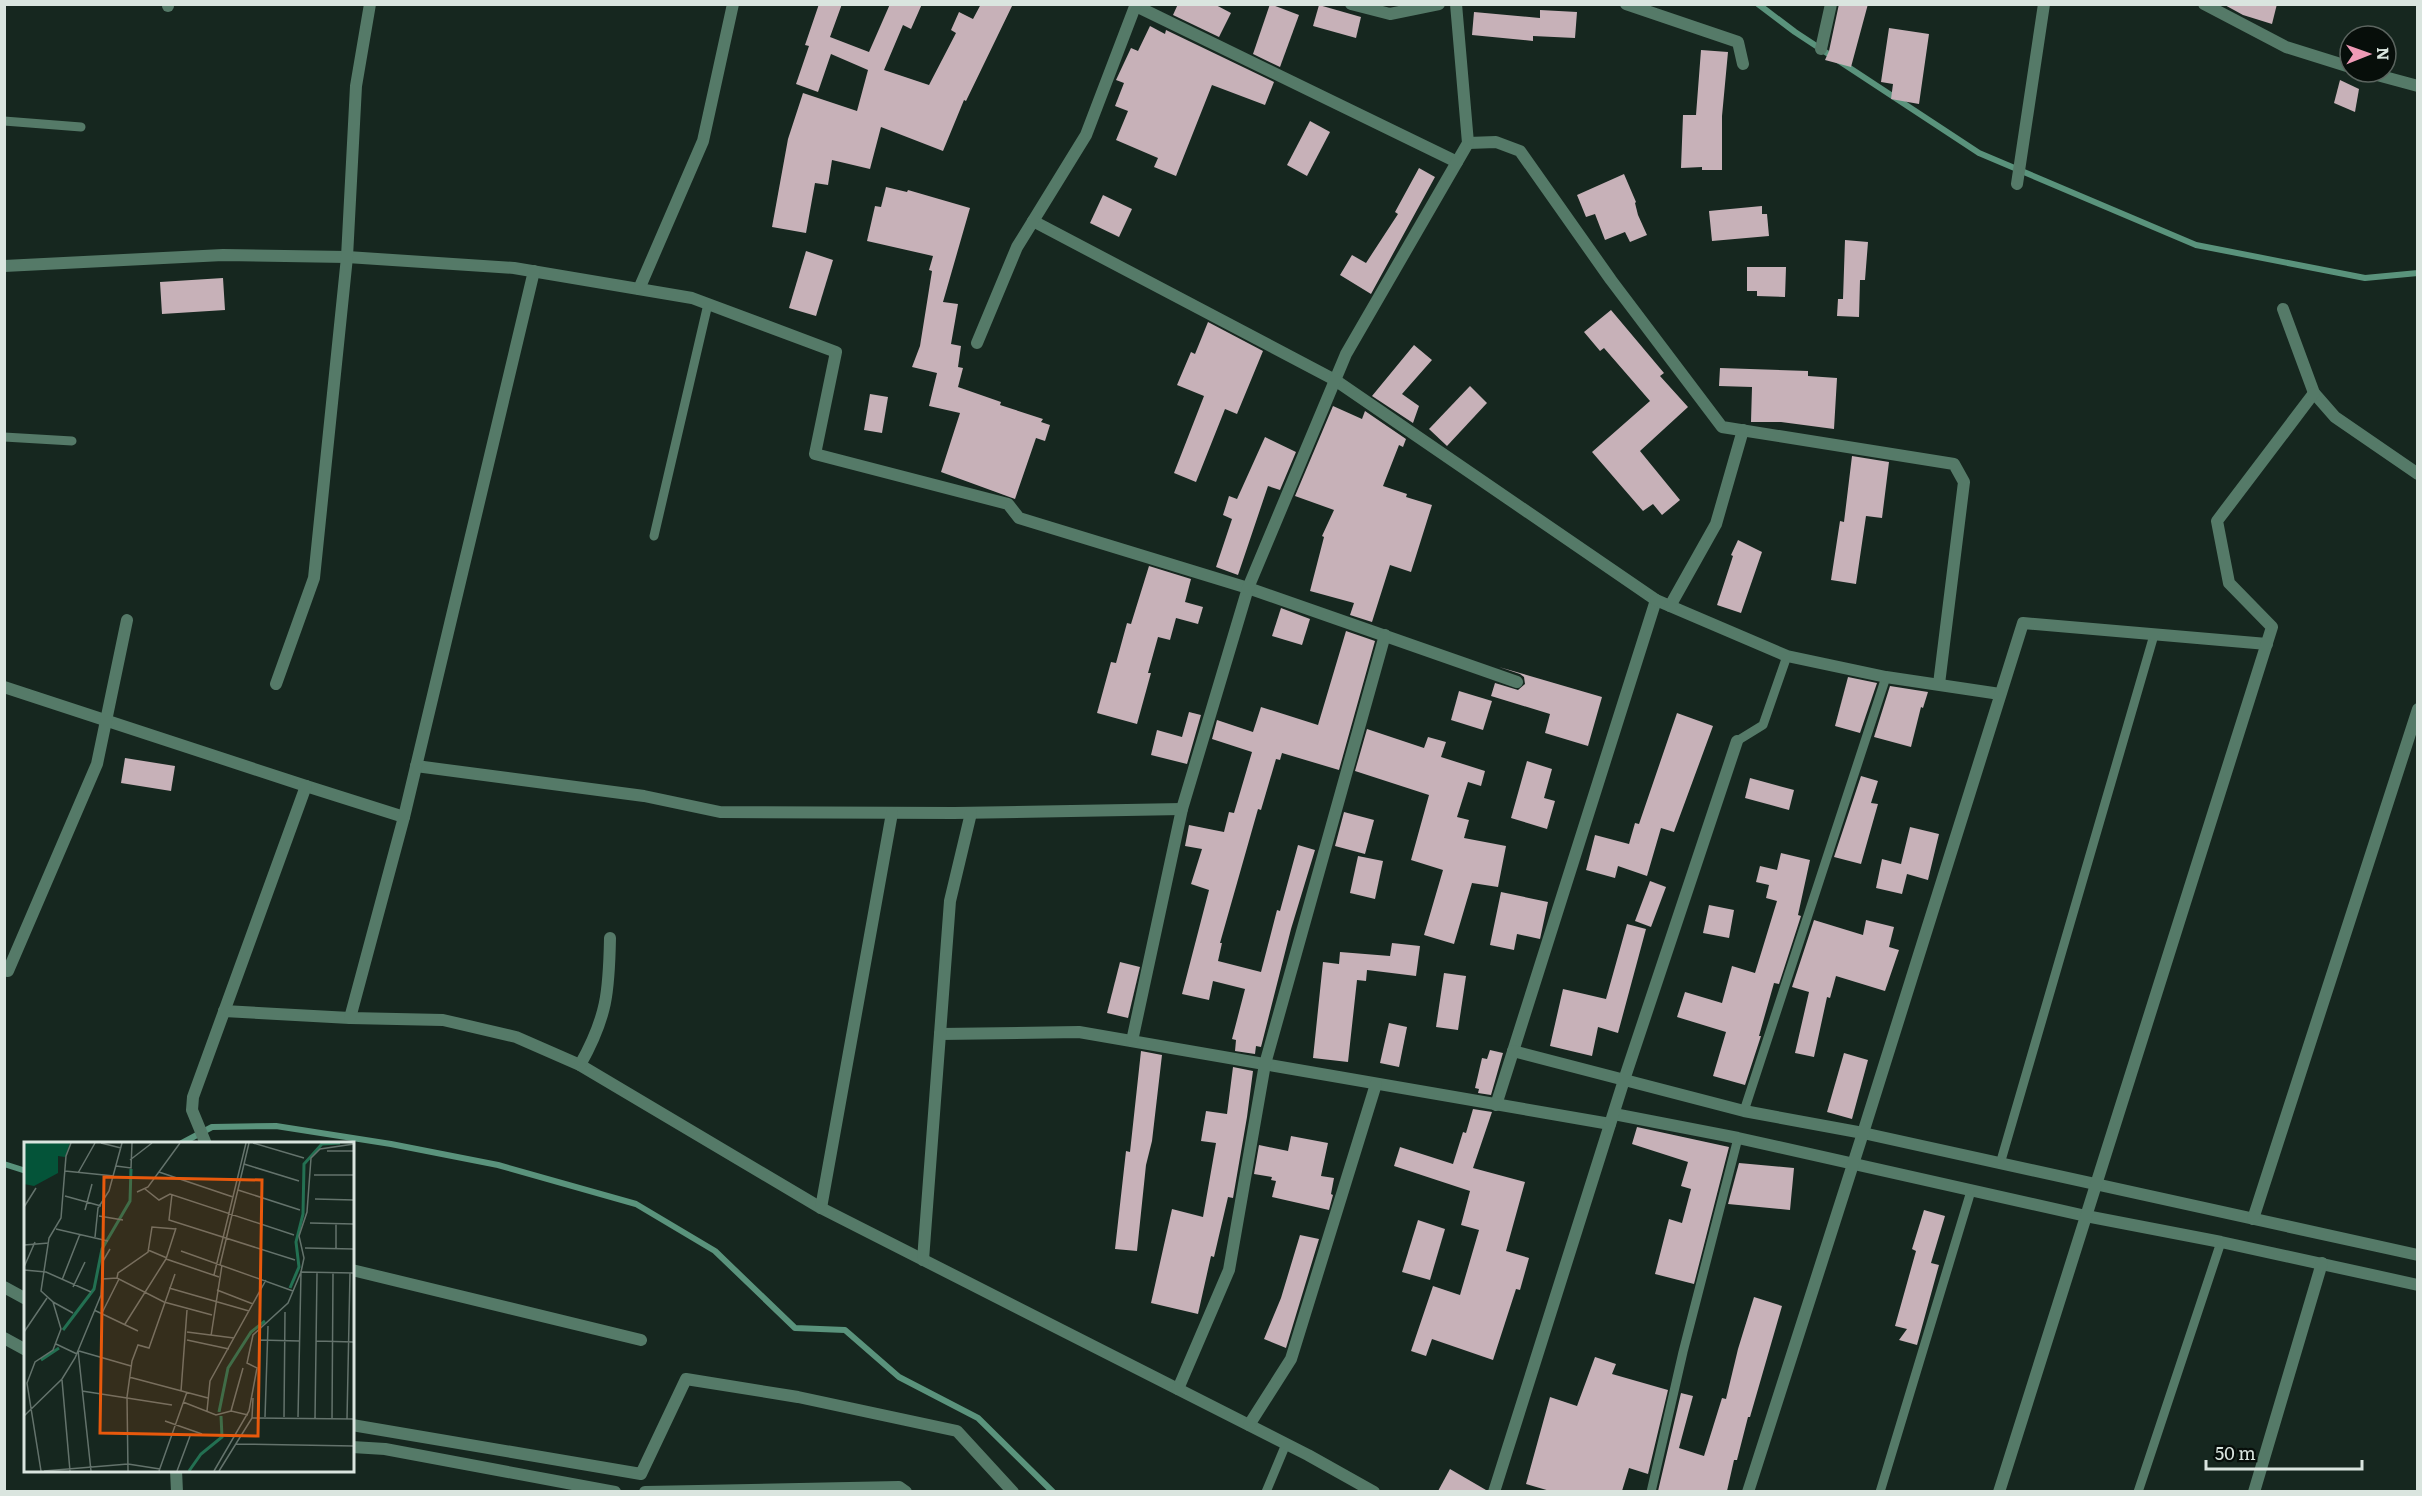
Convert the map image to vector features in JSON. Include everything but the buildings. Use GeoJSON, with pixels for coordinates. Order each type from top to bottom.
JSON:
{"type":"FeatureCollection","features":[{"type":"Feature","properties":{"kind":"street"},"geometry":{"type":"LineString","coordinates":[[276,684],[314,578],[347,257],[356,86],[370,4]]}},
{"type":"Feature","properties":{"kind":"street"},"geometry":{"type":"LineString","coordinates":[[639,289],[703,141],[733,4]]}},
{"type":"Feature","properties":{"kind":"street"},"geometry":{"type":"LineString","coordinates":[[1351,4],[1390,14],[1439,4]]}},
{"type":"Feature","properties":{"kind":"street"},"geometry":{"type":"LineString","coordinates":[[1132,1041],[1182,809],[1248,588],[1346,354],[1468,143],[1456,4]]}},
{"type":"Feature","properties":{"kind":"street"},"geometry":{"type":"LineString","coordinates":[[1626,4],[1738,42],[1743,64]]}},
{"type":"Feature","properties":{"kind":"street"},"geometry":{"type":"LineString","coordinates":[[1821,50],[1831,4]]}},
{"type":"Feature","properties":{"kind":"street"},"geometry":{"type":"LineString","coordinates":[[2017,184],[2044,4]]}},
{"type":"Feature","properties":{"kind":"street"},"geometry":{"type":"LineString","coordinates":[[2204,4],[2286,47],[2338,64]]}},
{"type":"Feature","properties":{"kind":"street"},"geometry":{"type":"LineString","coordinates":[[976,344],[1017,247],[1086,135],[1136,5],[1457,162]]}},
{"type":"Feature","properties":{"kind":"street"},"geometry":{"type":"LineString","coordinates":[[2398,81],[2418,86]]}},
{"type":"Feature","properties":{"kind":"street"},"geometry":{"type":"LineString","coordinates":[[1468,143],[1496,142],[1520,152],[1611,280],[1722,427],[1954,464],[1964,482],[1939,684]]}},
{"type":"Feature","properties":{"kind":"street"},"geometry":{"type":"LineString","coordinates":[[1033,221],[1335,380],[1656,600],[1787,656],[1886,676],[2000,693]]}},
{"type":"Feature","properties":{"kind":"street"},"geometry":{"type":"LineString","coordinates":[[4,266],[223,255],[347,257],[514,268],[692,298],[836,351],[815,454],[1008,504],[1019,518],[1248,588],[1517,682]]}},
{"type":"Feature","properties":{"kind":"street"},"geometry":{"type":"LineString","coordinates":[[350,1018],[404,817],[534,271]]}},
{"type":"Feature","properties":{"kind":"street"},"geometry":{"type":"LineString","coordinates":[[2283,309],[2314,393],[2335,417],[2418,474]]}},
{"type":"Feature","properties":{"kind":"street"},"geometry":{"type":"LineString","coordinates":[[1999,1491],[2272,627],[2229,583],[2217,521],[2314,393]]}},
{"type":"Feature","properties":{"kind":"street"},"geometry":{"type":"LineString","coordinates":[[1670,606],[1716,524],[1743,430]]}},
{"type":"Feature","properties":{"kind":"street"},"geometry":{"type":"LineString","coordinates":[[1496,1105],[1656,600]]}},
{"type":"Feature","properties":{"kind":"street"},"geometry":{"type":"LineString","coordinates":[[8,971],[97,764],[127,620]]}},
{"type":"Feature","properties":{"kind":"street"},"geometry":{"type":"LineString","coordinates":[[1748,1491],[1853,1166],[2023,623],[2267,644]]}},
{"type":"Feature","properties":{"kind":"street"},"geometry":{"type":"LineString","coordinates":[[1178,1389],[1229,1269],[1265,1064],[1385,635]]}},
{"type":"Feature","properties":{"kind":"street"},"geometry":{"type":"LineString","coordinates":[[4,687],[404,817]]}},
{"type":"Feature","properties":{"kind":"street"},"geometry":{"type":"LineString","coordinates":[[2253,1219],[2418,709]]}},
{"type":"Feature","properties":{"kind":"street"},"geometry":{"type":"LineString","coordinates":[[1494,1491],[1624,1080],[1737,741]]}},
{"type":"Feature","properties":{"kind":"street"},"geometry":{"type":"LineString","coordinates":[[416,766],[644,796],[720,812],[971,813],[1182,809]]}},
{"type":"Feature","properties":{"kind":"street"},"geometry":{"type":"LineString","coordinates":[[206,1142],[192,1110],[193,1097],[306,786]]}},
{"type":"Feature","properties":{"kind":"street"},"geometry":{"type":"LineString","coordinates":[[820,1208],[892,813]]}},
{"type":"Feature","properties":{"kind":"street"},"geometry":{"type":"LineString","coordinates":[[923,1260],[950,901],[971,813]]}},
{"type":"Feature","properties":{"kind":"street"},"geometry":{"type":"LineString","coordinates":[[580,1065],[596,1035],[606,1005],[610,938]]}},
{"type":"Feature","properties":{"kind":"street"},"geometry":{"type":"LineString","coordinates":[[224,1011],[350,1018],[443,1020],[516,1037],[580,1065],[820,1208],[1250,1425],[1374,1491]]}},
{"type":"Feature","properties":{"kind":"street"},"geometry":{"type":"LineString","coordinates":[[940,1034],[1079,1032],[1496,1105],[1612,1119],[1738,1138],[1853,1166],[2418,1285]]}},
{"type":"Feature","properties":{"kind":"street"},"geometry":{"type":"LineString","coordinates":[[1513,1051],[1744,1111],[1863,1133],[2418,1255]]}},
{"type":"Feature","properties":{"kind":"street"},"geometry":{"type":"LineString","coordinates":[[1250,1425],[1291,1359],[1376,1084]]}},
{"type":"Feature","properties":{"kind":"street"},"geometry":{"type":"LineString","coordinates":[[2254,1491],[2322,1263]]}},
{"type":"Feature","properties":{"kind":"street"},"geometry":{"type":"LineString","coordinates":[[354,1270],[641,1340]]}},
{"type":"Feature","properties":{"kind":"street"},"geometry":{"type":"LineString","coordinates":[[4,1287],[24,1298]]}},
{"type":"Feature","properties":{"kind":"street"},"geometry":{"type":"LineString","coordinates":[[4,1338],[24,1349]]}},
{"type":"Feature","properties":{"kind":"street"},"geometry":{"type":"LineString","coordinates":[[354,1425],[641,1474],[686,1379],[798,1397],[957,1431],[1013,1491]]}},
{"type":"Feature","properties":{"kind":"street"},"geometry":{"type":"LineString","coordinates":[[354,1447],[385,1449],[615,1491]]}},
{"type":"Feature","properties":{"kind":"street"},"geometry":{"type":"LineString","coordinates":[[176,1472],[177,1491]]}},
{"type":"Feature","properties":{"kind":"street"},"geometry":{"type":"LineString","coordinates":[[645,1491],[899,1487],[906,1491]]}},
{"type":"Feature","properties":{"kind":"lane"},"geometry":{"type":"LineString","coordinates":[[4,121],[81,127]]}},
{"type":"Feature","properties":{"kind":"lane"},"geometry":{"type":"LineString","coordinates":[[654,536],[708,304]]}},
{"type":"Feature","properties":{"kind":"lane"},"geometry":{"type":"LineString","coordinates":[[4,437],[72,441]]}},
{"type":"Feature","properties":{"kind":"lane"},"geometry":{"type":"LineString","coordinates":[[2000,1164],[2154,635]]}},
{"type":"Feature","properties":{"kind":"lane"},"geometry":{"type":"LineString","coordinates":[[1737,741],[1763,725],[1787,656]]}},
{"type":"Feature","properties":{"kind":"lane"},"geometry":{"type":"LineString","coordinates":[[1744,1111],[1886,676]]}},
{"type":"Feature","properties":{"kind":"lane"},"geometry":{"type":"LineString","coordinates":[[1651,1491],[1683,1352],[1738,1138]]}},
{"type":"Feature","properties":{"kind":"lane"},"geometry":{"type":"LineString","coordinates":[[1880,1491],[1971,1191]]}},
{"type":"Feature","properties":{"kind":"lane"},"geometry":{"type":"LineString","coordinates":[[2138,1491],[2221,1242]]}},
{"type":"Feature","properties":{"kind":"lane"},"geometry":{"type":"LineString","coordinates":[[1266,1491],[1286,1444]]}},
{"type":"Feature","properties":{"kind":"waterway"},"geometry":{"type":"LineString","coordinates":[[1758,4],[1795,32],[1979,153],[2196,245],[2365,278],[2418,273]]}},
{"type":"Feature","properties":{"kind":"waterway"},"geometry":{"type":"LineString","coordinates":[[184,1142],[212,1127],[276,1126],[391,1144],[498,1165],[636,1204],[715,1251],[795,1328],[845,1330],[899,1377],[978,1418],[1053,1492]]}},
{"type":"Feature","properties":{"kind":"waterway"},"geometry":{"type":"LineString","coordinates":[[4,1164],[24,1170]]}}]}
